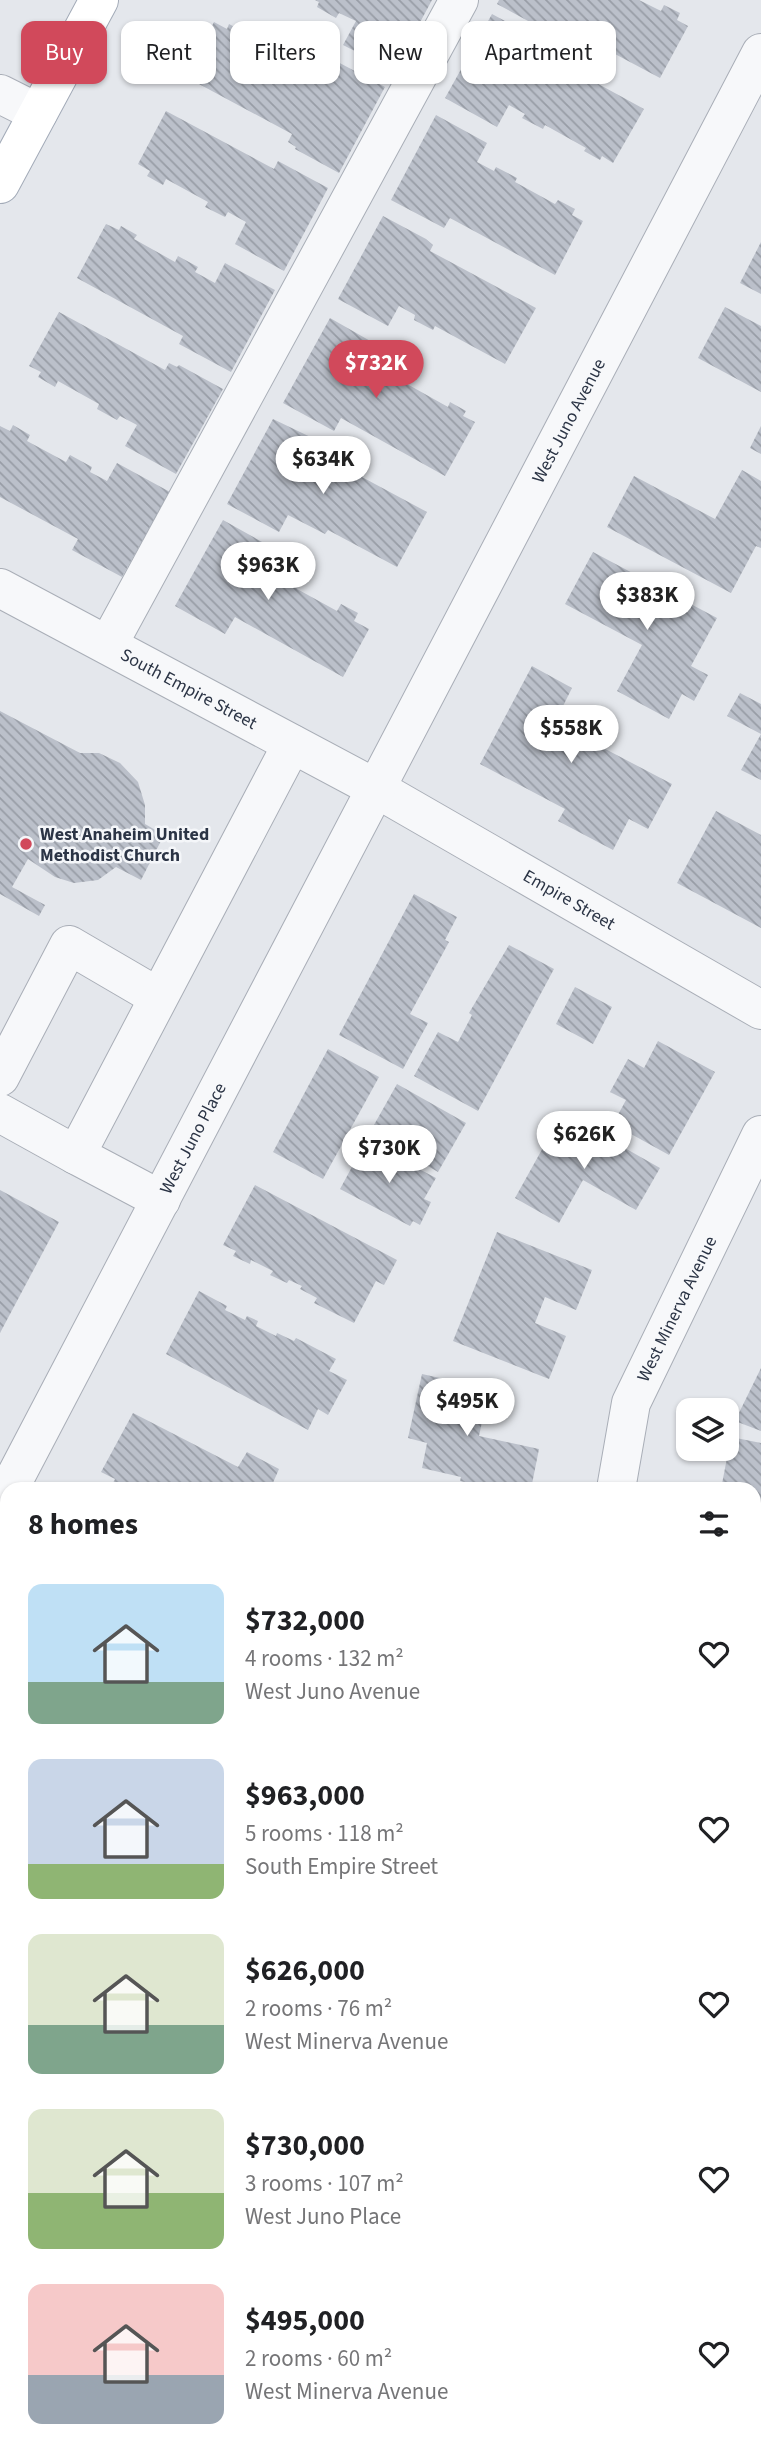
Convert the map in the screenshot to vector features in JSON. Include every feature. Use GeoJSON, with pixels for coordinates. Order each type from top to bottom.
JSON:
{"type":"FeatureCollection","features":[{"type":"Feature","properties":{"kind":"main road"},"geometry":{"type":"LineString","coordinates":[[0,184],[99,0]]}},
{"type":"Feature","properties":{"kind":"street"},"geometry":{"type":"LineString","coordinates":[[108,645],[459,0]]}},
{"type":"Feature","properties":{"kind":"street","name":"West Juno Avenue"},"geometry":{"type":"LineString","coordinates":[[377,789],[761,53]]}},
{"type":"Feature","properties":{"kind":"street"},"geometry":{"type":"LineString","coordinates":[[0,93],[38,113]]}},
{"type":"Feature","properties":{"kind":"street","name":"South Empire Street"},"geometry":{"type":"LineString","coordinates":[[0,588],[377,789]]}},
{"type":"Feature","properties":{"kind":"street"},"geometry":{"type":"LineString","coordinates":[[76,1155],[292,744]]}},
{"type":"Feature","properties":{"kind":"street","name":"Empire Street"},"geometry":{"type":"LineString","coordinates":[[377,789],[761,1010]]}},
{"type":"Feature","properties":{"kind":"street","name":"West Juno Place"},"geometry":{"type":"LineString","coordinates":[[9,1479],[161,1200],[377,789]]}},
{"type":"Feature","properties":{"kind":"street"},"geometry":{"type":"LineString","coordinates":[[0,1077],[69,946],[158,997]]}},
{"type":"Feature","properties":{"kind":"street"},"geometry":{"type":"LineString","coordinates":[[0,1113],[161,1200]]}},
{"type":"Feature","properties":{"kind":"street","name":"West Minerva Avenue"},"geometry":{"type":"LineString","coordinates":[[617,1482],[631,1402],[761,1135]]}},
{"type":"Feature","properties":{"kind":"building"},"geometry":{"type":"Polygon","coordinates":[[[315,0],[432,0],[421,21],[356,21],[339,13],[336,18],[317,7],[319,2],[315,0]]]}},
{"type":"Feature","properties":{"kind":"building"},"geometry":{"type":"Polygon","coordinates":[[[499,0],[639,0],[661,11],[664,5],[680,13],[677,20],[688,26],[660,78],[616,55],[616,21],[528,21],[497,4],[499,0]]]}},
{"type":"Feature","properties":{"kind":"building"},"geometry":{"type":"Polygon","coordinates":[[[492,14],[505,21],[488,21],[492,14]]]}},
{"type":"Feature","properties":{"kind":"building"},"geometry":{"type":"Polygon","coordinates":[[[216,23],[227,29],[230,25],[230,84],[340,84],[340,63],[354,71],[354,84],[379,84],[385,87],[339,173],[295,149],[296,147],[288,142],[292,134],[199,84],[216,84],[216,23]]]}},
{"type":"Feature","properties":{"kind":"building"},"geometry":{"type":"Polygon","coordinates":[[[354,25],[354,51],[343,45],[354,25]]]}},
{"type":"Feature","properties":{"kind":"building"},"geometry":{"type":"Polygon","coordinates":[[[461,69],[461,84],[598,84],[644,109],[613,163],[602,156],[600,160],[584,151],[586,148],[545,125],[543,129],[522,118],[525,114],[509,105],[497,127],[445,98],[461,69]]]}},
{"type":"Feature","properties":{"kind":"building"},"geometry":{"type":"Polygon","coordinates":[[[166,111],[274,169],[278,161],[328,188],[284,271],[235,244],[246,222],[228,212],[225,217],[205,207],[208,202],[166,179],[163,185],[147,176],[150,171],[138,164],[166,111]]]}},
{"type":"Feature","properties":{"kind":"building"},"geometry":{"type":"Polygon","coordinates":[[[436,115],[487,143],[477,162],[494,171],[496,167],[517,178],[515,182],[555,204],[558,200],[575,209],[572,215],[583,221],[555,275],[450,218],[444,228],[391,200],[436,115]]]}},
{"type":"Feature","properties":{"kind":"building"},"geometry":{"type":"Polygon","coordinates":[[[383,216],[426,239],[433,245],[430,251],[536,308],[505,364],[435,326],[433,330],[414,320],[415,315],[399,306],[388,326],[338,299],[383,216]]]}},
{"type":"Feature","properties":{"kind":"building"},"geometry":{"type":"Polygon","coordinates":[[[106,224],[119,230],[121,226],[137,235],[134,239],[175,262],[178,256],[198,267],[195,272],[215,283],[225,263],[275,290],[231,372],[179,344],[183,336],[77,278],[106,224]]]}},
{"type":"Feature","properties":{"kind":"building"},"geometry":{"type":"Polygon","coordinates":[[[761,242],[761,294],[740,283],[761,242]]]}},
{"type":"Feature","properties":{"kind":"building"},"geometry":{"type":"Polygon","coordinates":[[[725,307],[761,326],[761,392],[698,358],[725,307]]]}},
{"type":"Feature","properties":{"kind":"building"},"geometry":{"type":"Polygon","coordinates":[[[59,312],[165,370],[169,363],[177,367],[179,365],[223,389],[176,474],[125,446],[137,425],[120,416],[117,420],[97,409],[99,404],[58,381],[55,387],[38,377],[41,372],[29,366],[59,312]]]}},
{"type":"Feature","properties":{"kind":"building"},"geometry":{"type":"Polygon","coordinates":[[[330,318],[379,346],[369,363],[385,372],[387,368],[409,380],[407,384],[448,407],[450,402],[466,411],[463,416],[475,422],[445,476],[341,418],[334,431],[283,403],[330,318]]]}},
{"type":"Feature","properties":{"kind":"building"},"geometry":{"type":"Polygon","coordinates":[[[273,419],[327,445],[321,455],[427,512],[397,567],[328,530],[325,534],[288,515],[279,532],[227,504],[273,419]]]}},
{"type":"Feature","properties":{"kind":"building"},"geometry":{"type":"Polygon","coordinates":[[[13,425],[30,435],[27,441],[66,462],[70,455],[92,467],[90,472],[107,481],[117,463],[170,492],[122,577],[72,550],[78,539],[0,497],[0,426],[10,431],[13,425]]]}},
{"type":"Feature","properties":{"kind":"building"},"geometry":{"type":"Polygon","coordinates":[[[761,426],[761,454],[750,448],[761,426]]]}},
{"type":"Feature","properties":{"kind":"building"},"geometry":{"type":"Polygon","coordinates":[[[742,470],[761,481],[761,548],[756,546],[731,593],[607,527],[634,476],[715,519],[742,470]]]}},
{"type":"Feature","properties":{"kind":"building"},"geometry":{"type":"Polygon","coordinates":[[[223,520],[271,547],[259,568],[277,578],[280,572],[300,583],[297,589],[337,611],[341,604],[358,613],[354,621],[369,629],[343,677],[235,617],[225,634],[175,606],[223,520]]]}},
{"type":"Feature","properties":{"kind":"building"},"geometry":{"type":"Polygon","coordinates":[[[593,552],[717,618],[691,666],[708,675],[694,701],[682,694],[669,719],[617,691],[642,645],[565,604],[593,552]]]}},
{"type":"Feature","properties":{"kind":"building"},"geometry":{"type":"Polygon","coordinates":[[[532,666],[572,688],[563,706],[577,714],[569,730],[672,784],[648,829],[629,819],[613,850],[558,821],[565,809],[480,764],[532,666]]]}},
{"type":"Feature","properties":{"kind":"building"},"geometry":{"type":"Polygon","coordinates":[[[740,693],[761,704],[761,734],[727,716],[740,693]]]}},
{"type":"Feature","properties":{"kind":"building"},"geometry":{"type":"Polygon","coordinates":[[[0,711],[80,753],[99,753],[120,763],[138,782],[145,805],[145,824],[164,835],[141,880],[116,867],[98,880],[74,883],[55,877],[28,859],[12,887],[45,905],[39,916],[0,894],[0,711]]]}},
{"type":"Feature","properties":{"kind":"building"},"geometry":{"type":"Polygon","coordinates":[[[761,734],[761,780],[741,770],[761,734]]]}},
{"type":"Feature","properties":{"kind":"building"},"geometry":{"type":"Polygon","coordinates":[[[716,811],[761,835],[761,928],[677,883],[716,811]]]}},
{"type":"Feature","properties":{"kind":"building"},"geometry":{"type":"Polygon","coordinates":[[[414,894],[457,917],[445,940],[449,942],[410,1014],[428,1023],[403,1069],[339,1035],[414,894]]]}},
{"type":"Feature","properties":{"kind":"building"},"geometry":{"type":"Polygon","coordinates":[[[509,945],[554,969],[478,1111],[414,1076],[438,1032],[458,1042],[472,1015],[469,1013],[509,945]]]}},
{"type":"Feature","properties":{"kind":"building"},"geometry":{"type":"Polygon","coordinates":[[[575,987],[612,1007],[593,1044],[556,1024],[575,987]]]}},
{"type":"Feature","properties":{"kind":"building"},"geometry":{"type":"Polygon","coordinates":[[[658,1041],[715,1072],[669,1155],[613,1124],[626,1100],[610,1092],[628,1059],[644,1068],[658,1041]]]}},
{"type":"Feature","properties":{"kind":"building"},"geometry":{"type":"Polygon","coordinates":[[[328,1049],[379,1077],[323,1179],[273,1152],[328,1049]]]}},
{"type":"Feature","properties":{"kind":"building"},"geometry":{"type":"Polygon","coordinates":[[[397,1084],[466,1123],[438,1172],[370,1132],[397,1084]]]}},
{"type":"Feature","properties":{"kind":"building"},"geometry":{"type":"Polygon","coordinates":[[[560,1117],[598,1137],[600,1134],[660,1168],[636,1210],[583,1180],[559,1223],[515,1198],[560,1117]]]}},
{"type":"Feature","properties":{"kind":"building"},"geometry":{"type":"Polygon","coordinates":[[[366,1141],[436,1178],[424,1199],[431,1202],[420,1225],[413,1221],[410,1226],[340,1189],[366,1141]]]}},
{"type":"Feature","properties":{"kind":"building"},"geometry":{"type":"Polygon","coordinates":[[[255,1185],[397,1260],[384,1285],[376,1281],[354,1323],[314,1303],[317,1298],[300,1289],[302,1286],[270,1275],[273,1271],[251,1260],[250,1264],[233,1256],[236,1251],[223,1245],[255,1185]]]}},
{"type":"Feature","properties":{"kind":"building"},"geometry":{"type":"Polygon","coordinates":[[[0,1190],[59,1222],[0,1333],[0,1190]]]}},
{"type":"Feature","properties":{"kind":"building"},"geometry":{"type":"Polygon","coordinates":[[[497,1232],[592,1270],[576,1310],[545,1297],[535,1323],[566,1336],[549,1379],[453,1341],[497,1232]]]}},
{"type":"Feature","properties":{"kind":"building"},"geometry":{"type":"Polygon","coordinates":[[[199,1291],[227,1306],[225,1310],[245,1320],[247,1316],[258,1321],[256,1326],[276,1336],[277,1333],[294,1341],[296,1338],[336,1359],[329,1371],[347,1380],[328,1415],[318,1409],[308,1430],[166,1354],[199,1291]]]}},
{"type":"Feature","properties":{"kind":"building"},"geometry":{"type":"Polygon","coordinates":[[[761,1368],[761,1431],[739,1423],[739,1413],[761,1368]]]}},
{"type":"Feature","properties":{"kind":"building"},"geometry":{"type":"Polygon","coordinates":[[[422,1374],[489,1389],[479,1436],[539,1449],[532,1482],[465,1482],[460,1481],[461,1477],[422,1468],[427,1443],[408,1438],[422,1374]]]}},
{"type":"Feature","properties":{"kind":"building"},"geometry":{"type":"Polygon","coordinates":[[[133,1413],[238,1467],[247,1452],[279,1469],[273,1482],[114,1482],[115,1479],[101,1472],[133,1413]]]}},
{"type":"Feature","properties":{"kind":"building"},"geometry":{"type":"Polygon","coordinates":[[[739,1439],[761,1443],[761,1482],[722,1482],[726,1461],[739,1461],[739,1439]]]}},
{"type":"Feature","properties":{"kind":"place","name":"West Anaheim United Methodist Church"},"geometry":{"type":"Point","coordinates":[26,844]}}]}
